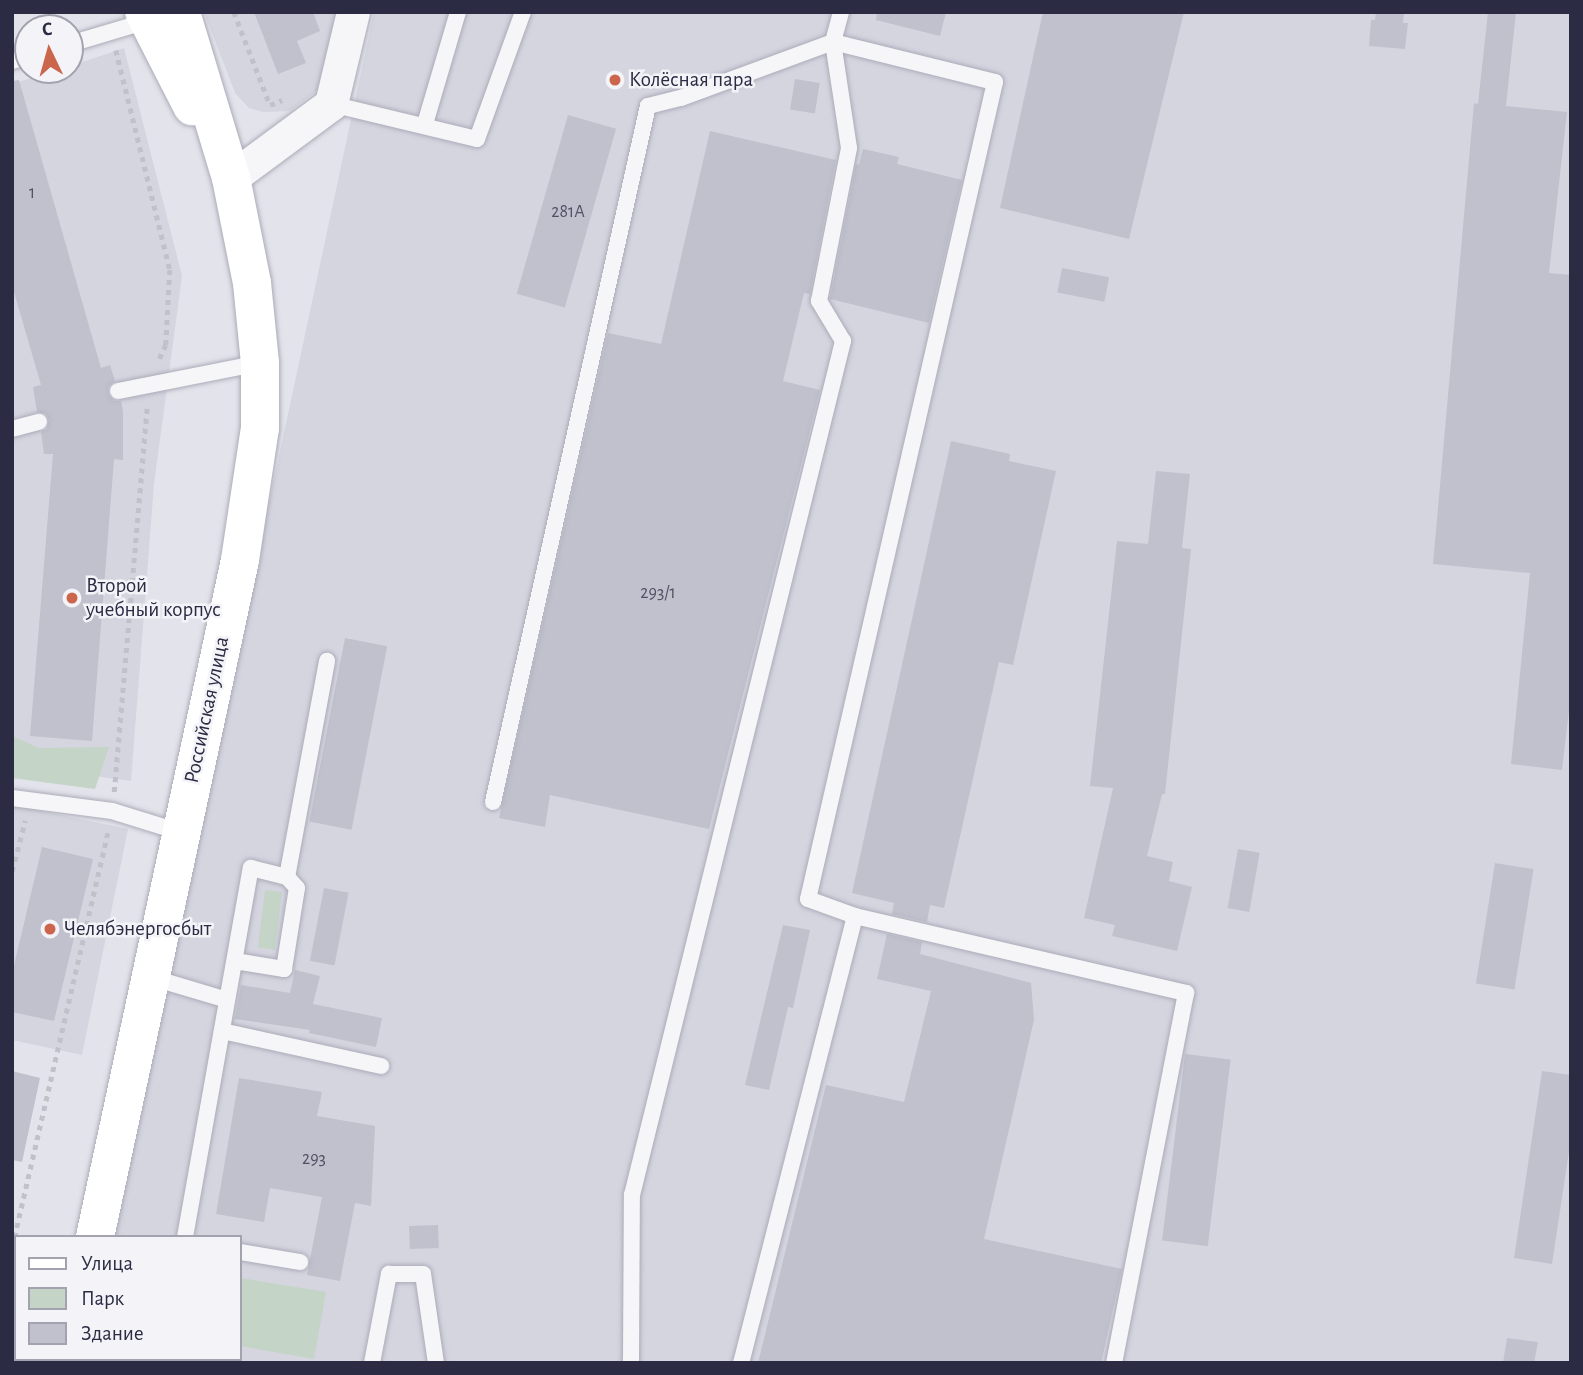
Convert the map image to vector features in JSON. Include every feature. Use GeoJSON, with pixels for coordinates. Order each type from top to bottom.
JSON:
{"type":"FeatureCollection","features":[{"type":"Feature","properties":{"kind":"main road","name":"Российская улица"},"geometry":{"type":"LineString","coordinates":[[95,1235],[240,560],[260,428],[260,363],[252,283],[231,178],[146,19]]}},
{"type":"Feature","properties":{"kind":"street"},"geometry":{"type":"LineString","coordinates":[[231,178],[331,104],[353,12]]}},
{"type":"Feature","properties":{"kind":"lane"},"geometry":{"type":"LineString","coordinates":[[425,124],[458,12]]}},
{"type":"Feature","properties":{"kind":"lane"},"geometry":{"type":"LineString","coordinates":[[331,104],[425,124],[477,139],[523,12]]}},
{"type":"Feature","properties":{"kind":"lane"},"geometry":{"type":"LineString","coordinates":[[631,1363],[632,1195],[843,341],[819,301],[849,148],[833,42],[841,12]]}},
{"type":"Feature","properties":{"kind":"lane"},"geometry":{"type":"LineString","coordinates":[[84,39],[146,19]]}},
{"type":"Feature","properties":{"kind":"lane"},"geometry":{"type":"LineString","coordinates":[[493,802],[648,106],[681,98],[833,42],[995,82],[808,899],[855,916],[1186,993],[1114,1363]]}},
{"type":"Feature","properties":{"kind":"lane"},"geometry":{"type":"LineString","coordinates":[[118,391],[260,363]]}},
{"type":"Feature","properties":{"kind":"lane"},"geometry":{"type":"LineString","coordinates":[[12,429],[39,422]]}},
{"type":"Feature","properties":{"kind":"lane"},"geometry":{"type":"LineString","coordinates":[[287,877],[327,661]]}},
{"type":"Feature","properties":{"kind":"lane"},"geometry":{"type":"LineString","coordinates":[[12,798],[112,811],[180,832]]}},
{"type":"Feature","properties":{"kind":"lane"},"geometry":{"type":"LineString","coordinates":[[185,1235],[251,868],[287,877],[298,888],[284,970],[235,961]]}},
{"type":"Feature","properties":{"kind":"lane"},"geometry":{"type":"LineString","coordinates":[[741,1363],[855,916]]}},
{"type":"Feature","properties":{"kind":"lane"},"geometry":{"type":"LineString","coordinates":[[150,977],[227,1000]]}},
{"type":"Feature","properties":{"kind":"lane"},"geometry":{"type":"LineString","coordinates":[[222,1031],[381,1066]]}},
{"type":"Feature","properties":{"kind":"lane"},"geometry":{"type":"LineString","coordinates":[[242,1252],[300,1262]]}},
{"type":"Feature","properties":{"kind":"lane"},"geometry":{"type":"LineString","coordinates":[[372,1363],[389,1274],[424,1274],[436,1363]]}},
{"type":"Feature","properties":{"kind":"path"},"geometry":{"type":"LineString","coordinates":[[234,12],[270,105],[292,96]]}},
{"type":"Feature","properties":{"kind":"path"},"geometry":{"type":"LineString","coordinates":[[15,1235],[112,811],[148,386],[166,345],[170,270],[146,19]]}},
{"type":"Feature","properties":{"kind":"path"},"geometry":{"type":"LineString","coordinates":[[12,870],[30,801]]}},
{"type":"Feature","properties":{"kind":"shaded area"},"geometry":{"type":"Polygon","coordinates":[[[204,12],[343,12],[323,86],[290,111],[263,112],[249,108],[235,93],[204,12]]]}},
{"type":"Feature","properties":{"kind":"shaded area"},"geometry":{"type":"Polygon","coordinates":[[[374,12],[1571,12],[1571,1363],[84,1363],[242,1361],[242,1235],[112,1235],[374,12]]]}},
{"type":"Feature","properties":{"kind":"shaded area"},"geometry":{"type":"Polygon","coordinates":[[[124,48],[182,276],[154,484],[131,781],[12,765],[12,84],[84,84],[84,61],[124,48]]]}},
{"type":"Feature","properties":{"kind":"shaded area"},"geometry":{"type":"Polygon","coordinates":[[[12,805],[128,829],[82,1055],[12,1040],[12,805]]]}},
{"type":"Feature","properties":{"kind":"green space"},"geometry":{"type":"Polygon","coordinates":[[[12,736],[39,748],[109,747],[95,789],[12,778],[12,736]]]}},
{"type":"Feature","properties":{"kind":"green space"},"geometry":{"type":"Polygon","coordinates":[[[265,890],[282,892],[275,950],[258,948],[265,890]]]}},
{"type":"Feature","properties":{"kind":"green space"},"geometry":{"type":"Polygon","coordinates":[[[242,1278],[326,1292],[314,1359],[242,1346],[242,1278]]]}},
{"type":"Feature","properties":{"kind":"building"},"geometry":{"type":"Polygon","coordinates":[[[254,12],[313,12],[320,31],[297,41],[306,63],[278,74],[254,12]]]}},
{"type":"Feature","properties":{"kind":"building"},"geometry":{"type":"Polygon","coordinates":[[[877,12],[946,12],[940,36],[876,20],[877,12]]]}},
{"type":"Feature","properties":{"kind":"building"},"geometry":{"type":"Polygon","coordinates":[[[1043,12],[1184,12],[1129,239],[1000,208],[1043,12]]]}},
{"type":"Feature","properties":{"kind":"building"},"geometry":{"type":"Polygon","coordinates":[[[1376,12],[1404,12],[1403,23],[1408,23],[1405,49],[1369,46],[1371,20],[1375,20],[1376,12]]]}},
{"type":"Feature","properties":{"kind":"building"},"geometry":{"type":"Polygon","coordinates":[[[1488,12],[1516,12],[1506,106],[1567,112],[1549,273],[1571,275],[1571,694],[1562,770],[1511,764],[1530,573],[1433,564],[1474,103],[1478,104],[1488,12]]]}},
{"type":"Feature","properties":{"kind":"building"},"geometry":{"type":"Polygon","coordinates":[[[795,79],[820,83],[815,114],[790,110],[795,79]]]}},
{"type":"Feature","properties":{"kind":"building"},"geometry":{"type":"Polygon","coordinates":[[[12,81],[14,84],[20,84],[101,368],[110,365],[115,381],[108,387],[108,394],[114,401],[121,401],[123,411],[123,460],[114,459],[92,741],[30,736],[53,454],[44,454],[41,432],[47,429],[49,420],[46,414],[37,412],[33,387],[41,385],[12,285],[12,81]]]}},
{"type":"Feature","properties":{"kind":"building"},"geometry":{"type":"Polygon","coordinates":[[[568,115],[616,129],[565,308],[517,294],[568,115]]]}},
{"type":"Feature","properties":{"kind":"building"},"geometry":{"type":"Polygon","coordinates":[[[710,131],[836,160],[810,294],[804,293],[783,381],[820,390],[709,829],[550,795],[545,827],[499,818],[608,333],[661,344],[710,131]]]}},
{"type":"Feature","properties":{"kind":"building"},"geometry":{"type":"Polygon","coordinates":[[[863,149],[899,157],[897,164],[962,180],[929,323],[830,299],[856,164],[859,165],[863,149]]]}},
{"type":"Feature","properties":{"kind":"building"},"geometry":{"type":"Polygon","coordinates":[[[1062,268],[1109,277],[1104,302],[1057,293],[1062,268]]]}},
{"type":"Feature","properties":{"kind":"building"},"geometry":{"type":"Polygon","coordinates":[[[951,441],[1010,454],[1009,461],[1056,471],[1013,665],[999,662],[944,908],[930,905],[927,922],[892,914],[894,903],[852,893],[951,441]]]}},
{"type":"Feature","properties":{"kind":"building"},"geometry":{"type":"Polygon","coordinates":[[[1156,471],[1190,474],[1182,548],[1191,549],[1165,794],[1162,794],[1147,856],[1173,862],[1169,881],[1192,887],[1177,951],[1112,936],[1115,925],[1084,918],[1113,788],[1090,786],[1117,541],[1148,544],[1156,471]]]}},
{"type":"Feature","properties":{"kind":"building"},"geometry":{"type":"Polygon","coordinates":[[[345,638],[387,646],[352,830],[309,822],[345,638]]]}},
{"type":"Feature","properties":{"kind":"building","name":"Челябэнергосбыт"},"geometry":{"type":"Polygon","coordinates":[[[42,847],[93,859],[54,1021],[12,1012],[12,974],[42,847]]]}},
{"type":"Feature","properties":{"kind":"building"},"geometry":{"type":"Polygon","coordinates":[[[1238,849],[1260,853],[1249,912],[1228,908],[1238,849]]]}},
{"type":"Feature","properties":{"kind":"building"},"geometry":{"type":"Polygon","coordinates":[[[1495,863],[1534,869],[1514,990],[1476,983],[1495,863]]]}},
{"type":"Feature","properties":{"kind":"building"},"geometry":{"type":"Polygon","coordinates":[[[324,888],[349,893],[334,965],[310,961],[324,888]]]}},
{"type":"Feature","properties":{"kind":"building"},"geometry":{"type":"Polygon","coordinates":[[[783,925],[810,930],[793,1008],[788,1007],[769,1090],[745,1085],[783,925]]]}},
{"type":"Feature","properties":{"kind":"building"},"geometry":{"type":"Polygon","coordinates":[[[887,934],[922,942],[920,954],[1031,983],[1034,1020],[984,1239],[1122,1269],[1101,1363],[758,1363],[826,1085],[904,1102],[931,991],[877,979],[887,934]]]}},
{"type":"Feature","properties":{"kind":"building"},"geometry":{"type":"Polygon","coordinates":[[[295,970],[320,976],[313,1004],[382,1018],[376,1047],[309,1033],[310,1030],[235,1019],[241,985],[290,993],[295,970]]]}},
{"type":"Feature","properties":{"kind":"building"},"geometry":{"type":"Polygon","coordinates":[[[1185,1054],[1231,1060],[1208,1246],[1162,1241],[1185,1054]]]}},
{"type":"Feature","properties":{"kind":"building"},"geometry":{"type":"Polygon","coordinates":[[[12,1071],[40,1078],[22,1162],[12,1160],[12,1071]]]}},
{"type":"Feature","properties":{"kind":"building"},"geometry":{"type":"Polygon","coordinates":[[[1542,1071],[1571,1075],[1571,1138],[1552,1264],[1514,1258],[1542,1071]]]}},
{"type":"Feature","properties":{"kind":"building"},"geometry":{"type":"Polygon","coordinates":[[[239,1078],[322,1092],[317,1116],[375,1126],[371,1206],[355,1203],[340,1281],[307,1275],[322,1197],[270,1188],[264,1222],[216,1214],[239,1078]]]}},
{"type":"Feature","properties":{"kind":"building"},"geometry":{"type":"Polygon","coordinates":[[[438,1225],[439,1248],[410,1249],[409,1226],[438,1225]]]}},
{"type":"Feature","properties":{"kind":"building"},"geometry":{"type":"Polygon","coordinates":[[[1507,1338],[1538,1342],[1534,1363],[1503,1363],[1507,1338]]]}},
{"type":"Feature","properties":{"kind":"place","name":"Колёсная пара"},"geometry":{"type":"Point","coordinates":[615,80]}},
{"type":"Feature","properties":{"kind":"place","name":"Второй учебный корпус"},"geometry":{"type":"Point","coordinates":[72,598]}},
{"type":"Feature","properties":{"kind":"place","name":"Челябэнергосбыт"},"geometry":{"type":"Point","coordinates":[50,929]}}]}
